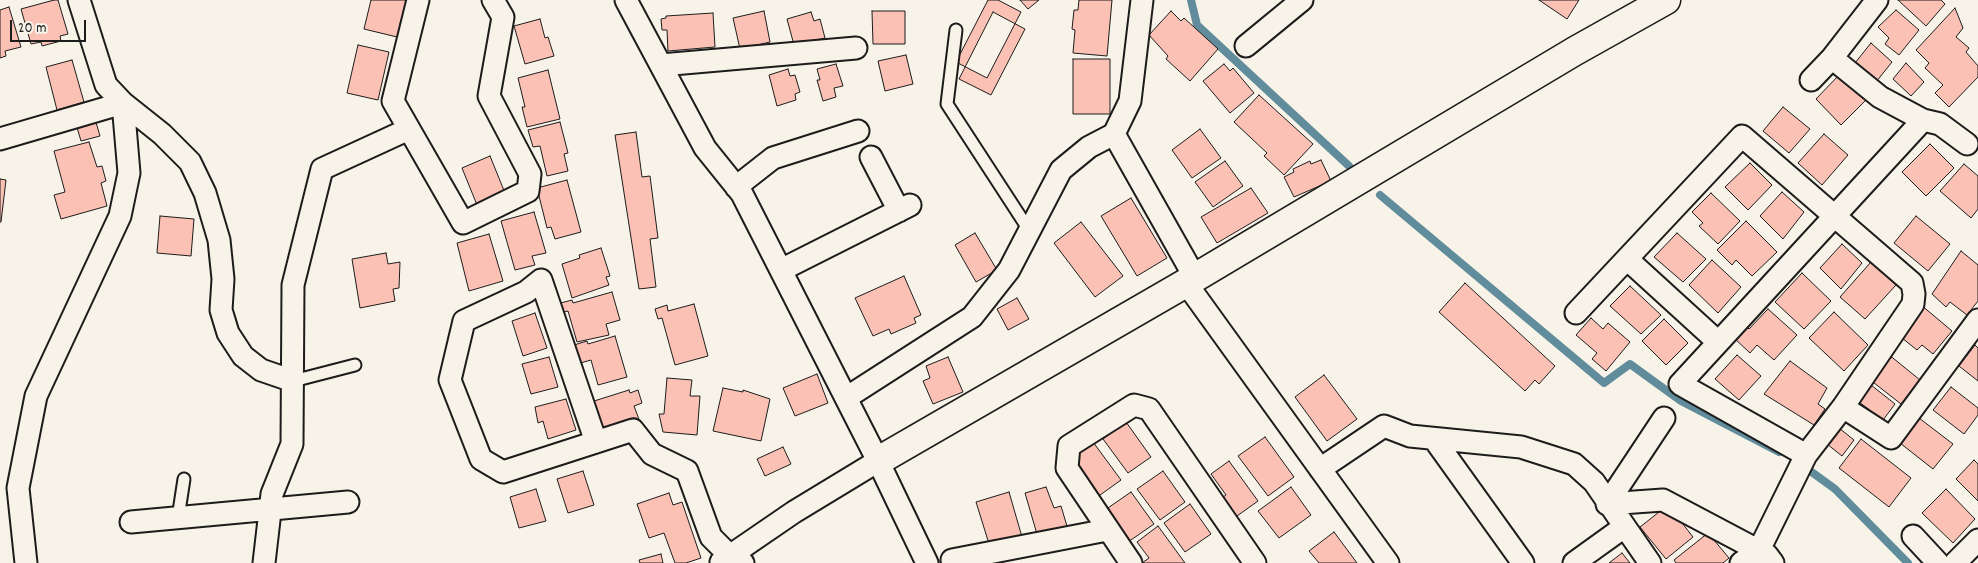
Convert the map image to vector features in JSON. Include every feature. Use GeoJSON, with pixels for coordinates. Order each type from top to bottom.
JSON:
{"type":"FeatureCollection","features":[{"type":"Feature","properties":{"kind":"street"},"geometry":{"type":"LineString","coordinates":[[79,0],[106,85],[123,104],[162,134],[190,162],[205,193],[219,240],[224,279],[221,310],[228,333],[244,356],[261,370],[293,381]]}},
{"type":"Feature","properties":{"kind":"street"},"geometry":{"type":"LineString","coordinates":[[418,0],[393,101],[464,224],[528,191],[530,174],[489,96],[503,17],[493,0]]}},
{"type":"Feature","properties":{"kind":"street"},"geometry":{"type":"LineString","coordinates":[[626,0],[705,148],[736,187],[781,270],[878,461],[927,563]]}},
{"type":"Feature","properties":{"kind":"street"},"geometry":{"type":"LineString","coordinates":[[846,398],[972,317],[1009,270],[1061,170],[1089,146],[1114,134],[1130,101],[1142,0]]}},
{"type":"Feature","properties":{"kind":"street"},"geometry":{"type":"LineString","coordinates":[[1246,46],[1302,0]]}},
{"type":"Feature","properties":{"kind":"street"},"geometry":{"type":"LineString","coordinates":[[596,442],[541,280],[526,292],[464,321],[450,380],[481,460],[503,472],[596,442],[633,430],[652,454],[687,471],[711,537],[731,561],[794,512],[878,461],[1666,0]]}},
{"type":"Feature","properties":{"kind":"street"},"geometry":{"type":"LineString","coordinates":[[1811,80],[1832,58],[1877,0]]}},
{"type":"Feature","properties":{"kind":"street"},"geometry":{"type":"LineString","coordinates":[[661,65],[856,48]]}},
{"type":"Feature","properties":{"kind":"street"},"geometry":{"type":"LineString","coordinates":[[1832,58],[1880,97],[1923,120],[1940,124],[1967,144]]}},
{"type":"Feature","properties":{"kind":"street"},"geometry":{"type":"LineString","coordinates":[[0,139],[123,104]]}},
{"type":"Feature","properties":{"kind":"street"},"geometry":{"type":"LineString","coordinates":[[26,563],[18,488],[36,396],[120,216],[129,173],[123,104]]}},
{"type":"Feature","properties":{"kind":"street"},"geometry":{"type":"LineString","coordinates":[[1802,462],[1680,384],[1923,120]]}},
{"type":"Feature","properties":{"kind":"street"},"geometry":{"type":"LineString","coordinates":[[264,563],[272,494],[292,444],[292,285],[322,169],[409,129]]}},
{"type":"Feature","properties":{"kind":"street"},"geometry":{"type":"LineString","coordinates":[[736,187],[773,158],[858,131]]}},
{"type":"Feature","properties":{"kind":"street"},"geometry":{"type":"LineString","coordinates":[[1114,134],[1190,280],[1320,470],[1388,563]]}},
{"type":"Feature","properties":{"kind":"street"},"geometry":{"type":"LineString","coordinates":[[1576,313],[1742,136],[1912,283],[1913,304],[1843,407],[1802,462],[1766,557]]}},
{"type":"Feature","properties":{"kind":"street"},"geometry":{"type":"LineString","coordinates":[[781,270],[905,208],[871,157]]}},
{"type":"Feature","properties":{"kind":"street"},"geometry":{"type":"LineString","coordinates":[[1627,259],[1718,342]]}},
{"type":"Feature","properties":{"kind":"street"},"geometry":{"type":"LineString","coordinates":[[1843,407],[1891,438],[1978,320]]}},
{"type":"Feature","properties":{"kind":"street"},"geometry":{"type":"LineString","coordinates":[[1131,563],[1067,468],[1068,446],[1134,405],[1148,409],[1255,563]]}},
{"type":"Feature","properties":{"kind":"street"},"geometry":{"type":"LineString","coordinates":[[1608,504],[1664,418]]}},
{"type":"Feature","properties":{"kind":"street"},"geometry":{"type":"LineString","coordinates":[[1320,470],[1384,426],[1410,436],[1521,447],[1574,464],[1594,482],[1650,563]]}},
{"type":"Feature","properties":{"kind":"street"},"geometry":{"type":"LineString","coordinates":[[1434,439],[1523,563]]}},
{"type":"Feature","properties":{"kind":"street"},"geometry":{"type":"LineString","coordinates":[[1608,504],[1663,500],[1766,557]]}},
{"type":"Feature","properties":{"kind":"street"},"geometry":{"type":"LineString","coordinates":[[131,522],[348,502]]}},
{"type":"Feature","properties":{"kind":"street"},"geometry":{"type":"LineString","coordinates":[[1574,563],[1624,527]]}},
{"type":"Feature","properties":{"kind":"street"},"geometry":{"type":"LineString","coordinates":[[947,562],[1107,530]]}},
{"type":"Feature","properties":{"kind":"street"},"geometry":{"type":"LineString","coordinates":[[1913,536],[1938,563]]}},
{"type":"Feature","properties":{"kind":"street"},"geometry":{"type":"LineString","coordinates":[[1955,563],[1977,543]]}},
{"type":"Feature","properties":{"kind":"street"},"geometry":{"type":"LineString","coordinates":[[1741,563],[1766,557]]}},
{"type":"Feature","properties":{"kind":"lane"},"geometry":{"type":"LineString","coordinates":[[956,30],[947,104],[1029,230]]}},
{"type":"Feature","properties":{"kind":"lane"},"geometry":{"type":"LineString","coordinates":[[293,381],[355,365]]}},
{"type":"Feature","properties":{"kind":"lane"},"geometry":{"type":"LineString","coordinates":[[178,518],[184,479]]}},
{"type":"Feature","properties":{"kind":"building"},"geometry":{"type":"Polygon","coordinates":[[[58,0],[68,34],[60,36],[61,41],[42,46],[41,42],[31,44],[21,9],[58,0]]]}},
{"type":"Feature","properties":{"kind":"building"},"geometry":{"type":"Polygon","coordinates":[[[371,0],[406,0],[397,37],[364,29],[371,0]]]}},
{"type":"Feature","properties":{"kind":"building"},"geometry":{"type":"Polygon","coordinates":[[[988,0],[998,0],[1021,12],[987,78],[956,62],[988,0]]]}},
{"type":"Feature","properties":{"kind":"building"},"geometry":{"type":"Polygon","coordinates":[[[1020,0],[1039,0],[1028,9],[1020,0]]]}},
{"type":"Feature","properties":{"kind":"building"},"geometry":{"type":"Polygon","coordinates":[[[1079,0],[1112,0],[1107,56],[1073,53],[1075,30],[1072,29],[1074,10],[1078,10],[1079,0]]]}},
{"type":"Feature","properties":{"kind":"building"},"geometry":{"type":"Polygon","coordinates":[[[1539,0],[1579,0],[1567,19],[1539,0]]]}},
{"type":"Feature","properties":{"kind":"building"},"geometry":{"type":"Polygon","coordinates":[[[1898,0],[1941,0],[1945,4],[1926,26],[1898,0]]]}},
{"type":"Feature","properties":{"kind":"building"},"geometry":{"type":"Polygon","coordinates":[[[9,7],[21,47],[5,51],[6,56],[0,58],[0,10],[9,7]]]}},
{"type":"Feature","properties":{"kind":"building"},"geometry":{"type":"Polygon","coordinates":[[[1955,8],[1963,28],[1956,37],[1969,48],[1966,52],[1978,66],[1978,77],[1949,107],[1935,93],[1943,85],[1925,68],[1929,63],[1916,50],[1955,8]]]}},
{"type":"Feature","properties":{"kind":"building"},"geometry":{"type":"Polygon","coordinates":[[[1896,10],[1919,30],[1899,55],[1885,44],[1889,38],[1878,27],[1896,10]]]}},
{"type":"Feature","properties":{"kind":"building"},"geometry":{"type":"Polygon","coordinates":[[[764,11],[770,42],[740,49],[733,18],[764,11]]]}},
{"type":"Feature","properties":{"kind":"building"},"geometry":{"type":"Polygon","coordinates":[[[872,11],[905,11],[905,44],[873,44],[872,11]]]}},
{"type":"Feature","properties":{"kind":"building"},"geometry":{"type":"Polygon","coordinates":[[[1171,11],[1181,21],[1184,18],[1218,49],[1190,81],[1166,59],[1168,56],[1149,35],[1171,11]]]}},
{"type":"Feature","properties":{"kind":"building"},"geometry":{"type":"Polygon","coordinates":[[[811,12],[814,21],[820,19],[825,38],[794,45],[787,19],[811,12]]]}},
{"type":"Feature","properties":{"kind":"building"},"geometry":{"type":"Polygon","coordinates":[[[993,12],[1025,29],[991,95],[959,79],[993,12]]]}},
{"type":"Feature","properties":{"kind":"building"},"geometry":{"type":"Polygon","coordinates":[[[713,13],[715,47],[668,51],[667,30],[662,30],[661,19],[666,18],[666,16],[713,13]]]}},
{"type":"Feature","properties":{"kind":"building"},"geometry":{"type":"Polygon","coordinates":[[[540,19],[545,38],[548,37],[554,56],[525,64],[514,26],[540,19]]]}},
{"type":"Feature","properties":{"kind":"building"},"geometry":{"type":"Polygon","coordinates":[[[1871,43],[1892,62],[1876,82],[1855,63],[1871,43]]]}},
{"type":"Feature","properties":{"kind":"building"},"geometry":{"type":"Polygon","coordinates":[[[358,45],[389,52],[378,100],[347,93],[358,45]]]}},
{"type":"Feature","properties":{"kind":"building"},"geometry":{"type":"Polygon","coordinates":[[[906,55],[913,84],[885,91],[878,61],[906,55]]]}},
{"type":"Feature","properties":{"kind":"building"},"geometry":{"type":"Polygon","coordinates":[[[1073,59],[1110,59],[1110,114],[1073,114],[1073,59]]]}},
{"type":"Feature","properties":{"kind":"building"},"geometry":{"type":"Polygon","coordinates":[[[72,60],[84,102],[57,110],[46,67],[72,60]]]}},
{"type":"Feature","properties":{"kind":"building"},"geometry":{"type":"Polygon","coordinates":[[[1906,63],[1924,82],[1911,96],[1893,79],[1906,63]]]}},
{"type":"Feature","properties":{"kind":"building"},"geometry":{"type":"Polygon","coordinates":[[[836,64],[843,86],[834,88],[836,97],[823,101],[817,80],[820,80],[817,69],[836,64]]]}},
{"type":"Feature","properties":{"kind":"building"},"geometry":{"type":"Polygon","coordinates":[[[1224,64],[1230,71],[1233,68],[1254,93],[1230,113],[1203,81],[1224,64]]]}},
{"type":"Feature","properties":{"kind":"building"},"geometry":{"type":"Polygon","coordinates":[[[788,69],[790,76],[795,75],[800,92],[795,94],[796,100],[777,106],[769,75],[788,69]]]}},
{"type":"Feature","properties":{"kind":"building"},"geometry":{"type":"Polygon","coordinates":[[[548,70],[560,119],[527,127],[522,107],[525,107],[518,78],[548,70]]]}},
{"type":"Feature","properties":{"kind":"building"},"geometry":{"type":"Polygon","coordinates":[[[1840,74],[1866,100],[1841,125],[1816,99],[1840,74]]]}},
{"type":"Feature","properties":{"kind":"building"},"geometry":{"type":"Polygon","coordinates":[[[1259,95],[1313,144],[1284,175],[1264,156],[1267,153],[1234,122],[1259,95]]]}},
{"type":"Feature","properties":{"kind":"building"},"geometry":{"type":"Polygon","coordinates":[[[1783,107],[1810,129],[1789,153],[1763,131],[1783,107]]]}},
{"type":"Feature","properties":{"kind":"building"},"geometry":{"type":"Polygon","coordinates":[[[95,119],[100,136],[81,141],[76,124],[95,119]]]}},
{"type":"Feature","properties":{"kind":"building"},"geometry":{"type":"Polygon","coordinates":[[[560,122],[568,153],[564,154],[568,171],[547,176],[540,146],[533,147],[528,130],[560,122]]]}},
{"type":"Feature","properties":{"kind":"building"},"geometry":{"type":"Polygon","coordinates":[[[1200,129],[1221,158],[1192,178],[1172,150],[1200,129]]]}},
{"type":"Feature","properties":{"kind":"building"},"geometry":{"type":"Polygon","coordinates":[[[636,132],[642,177],[650,176],[658,238],[650,239],[656,287],[639,289],[615,135],[636,132]]]}},
{"type":"Feature","properties":{"kind":"building"},"geometry":{"type":"Polygon","coordinates":[[[1824,134],[1848,155],[1822,185],[1798,163],[1824,134]]]}},
{"type":"Feature","properties":{"kind":"building"},"geometry":{"type":"Polygon","coordinates":[[[89,142],[97,167],[102,166],[106,181],[101,183],[107,206],[61,219],[54,195],[65,192],[54,151],[89,142]]]}},
{"type":"Feature","properties":{"kind":"building"},"geometry":{"type":"Polygon","coordinates":[[[1930,144],[1954,168],[1926,196],[1902,172],[1930,144]]]}},
{"type":"Feature","properties":{"kind":"building"},"geometry":{"type":"Polygon","coordinates":[[[490,156],[505,193],[477,205],[462,168],[490,156]]]}},
{"type":"Feature","properties":{"kind":"building"},"geometry":{"type":"Polygon","coordinates":[[[1321,160],[1331,181],[1294,197],[1284,177],[1294,172],[1293,169],[1310,161],[1311,164],[1321,160]]]}},
{"type":"Feature","properties":{"kind":"building"},"geometry":{"type":"Polygon","coordinates":[[[1225,161],[1243,186],[1213,207],[1195,182],[1225,161]]]}},
{"type":"Feature","properties":{"kind":"building"},"geometry":{"type":"Polygon","coordinates":[[[1750,163],[1772,185],[1748,210],[1725,187],[1750,163]]]}},
{"type":"Feature","properties":{"kind":"building"},"geometry":{"type":"Polygon","coordinates":[[[1964,164],[1978,176],[1978,209],[1971,218],[1940,191],[1964,164]]]}},
{"type":"Feature","properties":{"kind":"building"},"geometry":{"type":"Polygon","coordinates":[[[0,179],[6,180],[1,222],[0,222],[0,179]]]}},
{"type":"Feature","properties":{"kind":"building"},"geometry":{"type":"Polygon","coordinates":[[[567,180],[581,232],[555,239],[551,227],[547,228],[537,188],[567,180]]]}},
{"type":"Feature","properties":{"kind":"building"},"geometry":{"type":"Polygon","coordinates":[[[1251,188],[1268,213],[1217,243],[1201,217],[1251,188]]]}},
{"type":"Feature","properties":{"kind":"building"},"geometry":{"type":"Polygon","coordinates":[[[1782,192],[1804,212],[1783,239],[1760,216],[1782,192]]]}},
{"type":"Feature","properties":{"kind":"building"},"geometry":{"type":"Polygon","coordinates":[[[1711,193],[1740,221],[1718,244],[1699,226],[1703,223],[1692,212],[1711,193]]]}},
{"type":"Feature","properties":{"kind":"building"},"geometry":{"type":"Polygon","coordinates":[[[1131,198],[1167,258],[1137,276],[1101,216],[1131,198]]]}},
{"type":"Feature","properties":{"kind":"building"},"geometry":{"type":"Polygon","coordinates":[[[534,212],[546,253],[532,256],[535,265],[515,270],[501,221],[534,212]]]}},
{"type":"Feature","properties":{"kind":"building"},"geometry":{"type":"Polygon","coordinates":[[[160,216],[194,219],[191,256],[157,253],[160,216]]]}},
{"type":"Feature","properties":{"kind":"building"},"geometry":{"type":"Polygon","coordinates":[[[1916,216],[1950,244],[1928,271],[1894,243],[1916,216]]]}},
{"type":"Feature","properties":{"kind":"building"},"geometry":{"type":"Polygon","coordinates":[[[1746,221],[1777,252],[1752,276],[1736,260],[1732,265],[1717,250],[1746,221]]]}},
{"type":"Feature","properties":{"kind":"building"},"geometry":{"type":"Polygon","coordinates":[[[1081,222],[1123,276],[1095,297],[1054,243],[1081,222]]]}},
{"type":"Feature","properties":{"kind":"building"},"geometry":{"type":"Polygon","coordinates":[[[975,233],[997,270],[976,282],[955,245],[975,233]]]}},
{"type":"Feature","properties":{"kind":"building"},"geometry":{"type":"Polygon","coordinates":[[[1677,233],[1706,259],[1683,282],[1654,257],[1677,233]]]}},
{"type":"Feature","properties":{"kind":"building"},"geometry":{"type":"Polygon","coordinates":[[[489,234],[503,281],[469,291],[457,243],[489,234]]]}},
{"type":"Feature","properties":{"kind":"building"},"geometry":{"type":"Polygon","coordinates":[[[1842,244],[1862,263],[1841,289],[1820,268],[1842,244]]]}},
{"type":"Feature","properties":{"kind":"building"},"geometry":{"type":"Polygon","coordinates":[[[601,248],[610,276],[606,277],[609,285],[572,298],[562,264],[580,258],[579,255],[601,248]]]}},
{"type":"Feature","properties":{"kind":"building"},"geometry":{"type":"Polygon","coordinates":[[[1961,251],[1978,265],[1978,301],[1967,315],[1950,302],[1946,307],[1932,294],[1961,251]]]}},
{"type":"Feature","properties":{"kind":"building"},"geometry":{"type":"Polygon","coordinates":[[[386,253],[388,264],[400,262],[399,288],[393,289],[395,301],[360,308],[352,259],[386,253]]]}},
{"type":"Feature","properties":{"kind":"building"},"geometry":{"type":"Polygon","coordinates":[[[1712,260],[1741,287],[1718,313],[1689,285],[1712,260]]]}},
{"type":"Feature","properties":{"kind":"building"},"geometry":{"type":"Polygon","coordinates":[[[1871,262],[1896,285],[1865,319],[1840,297],[1871,262]]]}},
{"type":"Feature","properties":{"kind":"building"},"geometry":{"type":"Polygon","coordinates":[[[1802,273],[1831,301],[1804,329],[1775,302],[1802,273]]]}},
{"type":"Feature","properties":{"kind":"building"},"geometry":{"type":"Polygon","coordinates":[[[904,276],[921,315],[914,318],[916,323],[891,334],[889,329],[873,336],[855,298],[904,276]]]}},
{"type":"Feature","properties":{"kind":"building"},"geometry":{"type":"Polygon","coordinates":[[[1465,283],[1555,366],[1539,384],[1535,380],[1525,391],[1439,312],[1465,283]]]}},
{"type":"Feature","properties":{"kind":"building"},"geometry":{"type":"Polygon","coordinates":[[[1630,286],[1661,315],[1641,334],[1610,306],[1630,286]]]}},
{"type":"Feature","properties":{"kind":"building"},"geometry":{"type":"Polygon","coordinates":[[[612,292],[620,320],[606,324],[609,335],[577,342],[568,311],[560,313],[557,304],[572,300],[573,303],[612,292]]]}},
{"type":"Feature","properties":{"kind":"building"},"geometry":{"type":"Polygon","coordinates":[[[1017,298],[1029,319],[1008,330],[997,309],[1017,298]]]}},
{"type":"Feature","properties":{"kind":"building"},"geometry":{"type":"Polygon","coordinates":[[[694,304],[708,356],[675,365],[662,318],[658,319],[655,309],[667,305],[668,311],[694,304]]]}},
{"type":"Feature","properties":{"kind":"building"},"geometry":{"type":"Polygon","coordinates":[[[1921,305],[1952,331],[1933,354],[1922,345],[1917,350],[1897,334],[1921,305]]]}},
{"type":"Feature","properties":{"kind":"building"},"geometry":{"type":"Polygon","coordinates":[[[1768,309],[1797,335],[1774,360],[1757,345],[1750,353],[1734,338],[1745,325],[1749,329],[1768,309]]]}},
{"type":"Feature","properties":{"kind":"building"},"geometry":{"type":"Polygon","coordinates":[[[1834,312],[1868,345],[1844,371],[1809,338],[1834,312]]]}},
{"type":"Feature","properties":{"kind":"building"},"geometry":{"type":"Polygon","coordinates":[[[535,313],[547,348],[523,356],[512,321],[535,313]]]}},
{"type":"Feature","properties":{"kind":"building"},"geometry":{"type":"Polygon","coordinates":[[[1591,318],[1603,329],[1608,323],[1630,342],[1606,371],[1592,359],[1597,353],[1576,335],[1591,318]]]}},
{"type":"Feature","properties":{"kind":"building"},"geometry":{"type":"Polygon","coordinates":[[[1664,319],[1688,343],[1666,365],[1642,341],[1664,319]]]}},
{"type":"Feature","properties":{"kind":"building"},"geometry":{"type":"Polygon","coordinates":[[[615,336],[627,377],[598,385],[591,360],[577,364],[571,346],[587,341],[588,344],[615,336]]]}},
{"type":"Feature","properties":{"kind":"building"},"geometry":{"type":"Polygon","coordinates":[[[1975,345],[1978,348],[1978,381],[1959,366],[1975,345]]]}},
{"type":"Feature","properties":{"kind":"building"},"geometry":{"type":"Polygon","coordinates":[[[1888,354],[1920,380],[1901,404],[1869,379],[1888,354]]]}},
{"type":"Feature","properties":{"kind":"building"},"geometry":{"type":"Polygon","coordinates":[[[1737,355],[1761,376],[1739,400],[1715,379],[1737,355]]]}},
{"type":"Feature","properties":{"kind":"building"},"geometry":{"type":"Polygon","coordinates":[[[549,357],[558,387],[531,394],[522,364],[549,357]]]}},
{"type":"Feature","properties":{"kind":"building"},"geometry":{"type":"Polygon","coordinates":[[[948,357],[963,392],[933,404],[923,381],[930,378],[926,366],[948,357]]]}},
{"type":"Feature","properties":{"kind":"building"},"geometry":{"type":"Polygon","coordinates":[[[1790,361],[1827,388],[1818,404],[1825,409],[1814,425],[1764,394],[1790,361]]]}},
{"type":"Feature","properties":{"kind":"building"},"geometry":{"type":"Polygon","coordinates":[[[817,374],[828,403],[795,416],[783,388],[817,374]]]}},
{"type":"Feature","properties":{"kind":"building"},"geometry":{"type":"Polygon","coordinates":[[[1324,375],[1357,419],[1327,441],[1295,397],[1324,375]]]}},
{"type":"Feature","properties":{"kind":"building"},"geometry":{"type":"Polygon","coordinates":[[[667,378],[692,380],[690,396],[700,396],[697,435],[663,432],[659,414],[664,414],[667,378]]]}},
{"type":"Feature","properties":{"kind":"building"},"geometry":{"type":"Polygon","coordinates":[[[1871,385],[1895,404],[1883,420],[1859,402],[1871,385]]]}},
{"type":"Feature","properties":{"kind":"building"},"geometry":{"type":"Polygon","coordinates":[[[1951,387],[1978,408],[1978,415],[1964,434],[1933,410],[1951,387]]]}},
{"type":"Feature","properties":{"kind":"building"},"geometry":{"type":"Polygon","coordinates":[[[723,388],[743,392],[743,390],[770,399],[761,441],[713,431],[723,388]]]}},
{"type":"Feature","properties":{"kind":"building"},"geometry":{"type":"Polygon","coordinates":[[[629,390],[630,393],[638,390],[642,403],[634,406],[640,422],[601,434],[591,402],[629,390]]]}},
{"type":"Feature","properties":{"kind":"building"},"geometry":{"type":"Polygon","coordinates":[[[566,399],[576,430],[548,439],[543,421],[538,423],[535,407],[566,399]]]}},
{"type":"Feature","properties":{"kind":"building"},"geometry":{"type":"Polygon","coordinates":[[[1919,418],[1953,444],[1933,469],[1900,443],[1919,418]]]}},
{"type":"Feature","properties":{"kind":"building"},"geometry":{"type":"Polygon","coordinates":[[[1126,422],[1151,457],[1128,473],[1103,439],[1126,422]]]}},
{"type":"Feature","properties":{"kind":"building"},"geometry":{"type":"Polygon","coordinates":[[[1839,428],[1854,440],[1842,456],[1827,444],[1839,428]]]}},
{"type":"Feature","properties":{"kind":"building"},"geometry":{"type":"Polygon","coordinates":[[[1265,437],[1294,477],[1268,496],[1238,456],[1265,437]]]}},
{"type":"Feature","properties":{"kind":"building"},"geometry":{"type":"Polygon","coordinates":[[[1861,439],[1911,478],[1889,507],[1839,468],[1861,439]]]}},
{"type":"Feature","properties":{"kind":"building"},"geometry":{"type":"Polygon","coordinates":[[[1093,442],[1121,480],[1096,498],[1068,460],[1093,442]]]}},
{"type":"Feature","properties":{"kind":"building"},"geometry":{"type":"Polygon","coordinates":[[[783,447],[791,464],[765,476],[757,459],[783,447]]]}},
{"type":"Feature","properties":{"kind":"building"},"geometry":{"type":"Polygon","coordinates":[[[1974,460],[1978,464],[1978,501],[1956,479],[1974,460]]]}},
{"type":"Feature","properties":{"kind":"building"},"geometry":{"type":"Polygon","coordinates":[[[1229,461],[1258,501],[1230,521],[1216,502],[1226,495],[1211,474],[1229,461]]]}},
{"type":"Feature","properties":{"kind":"building"},"geometry":{"type":"Polygon","coordinates":[[[583,471],[594,505],[568,513],[557,479],[583,471]]]}},
{"type":"Feature","properties":{"kind":"building"},"geometry":{"type":"Polygon","coordinates":[[[1163,471],[1185,502],[1160,520],[1137,489],[1163,471]]]}},
{"type":"Feature","properties":{"kind":"building"},"geometry":{"type":"Polygon","coordinates":[[[1046,487],[1054,508],[1061,506],[1069,533],[1039,541],[1025,493],[1046,487]]]}},
{"type":"Feature","properties":{"kind":"building"},"geometry":{"type":"Polygon","coordinates":[[[1291,487],[1311,515],[1279,538],[1258,511],[1291,487]]]}},
{"type":"Feature","properties":{"kind":"building"},"geometry":{"type":"Polygon","coordinates":[[[536,489],[546,521],[519,528],[510,497],[536,489]]]}},
{"type":"Feature","properties":{"kind":"building"},"geometry":{"type":"Polygon","coordinates":[[[1946,489],[1975,519],[1953,543],[1922,513],[1946,489]]]}},
{"type":"Feature","properties":{"kind":"building"},"geometry":{"type":"Polygon","coordinates":[[[1009,492],[1022,537],[990,547],[976,502],[1009,492]]]}},
{"type":"Feature","properties":{"kind":"building"},"geometry":{"type":"Polygon","coordinates":[[[1131,492],[1154,524],[1128,542],[1105,510],[1131,492]]]}},
{"type":"Feature","properties":{"kind":"building"},"geometry":{"type":"Polygon","coordinates":[[[669,493],[673,505],[682,502],[701,558],[686,563],[675,563],[664,533],[649,538],[637,504],[669,493]]]}},
{"type":"Feature","properties":{"kind":"building"},"geometry":{"type":"Polygon","coordinates":[[[1190,504],[1211,534],[1185,552],[1164,523],[1190,504]]]}},
{"type":"Feature","properties":{"kind":"building"},"geometry":{"type":"Polygon","coordinates":[[[1668,505],[1693,537],[1666,559],[1640,527],[1668,505]]]}},
{"type":"Feature","properties":{"kind":"building"},"geometry":{"type":"Polygon","coordinates":[[[1158,526],[1185,563],[1142,563],[1149,558],[1137,542],[1158,526]]]}},
{"type":"Feature","properties":{"kind":"building"},"geometry":{"type":"Polygon","coordinates":[[[1334,532],[1357,563],[1319,563],[1309,551],[1334,532]]]}},
{"type":"Feature","properties":{"kind":"building"},"geometry":{"type":"Polygon","coordinates":[[[1708,533],[1729,558],[1723,563],[1676,563],[1674,560],[1708,533]]]}},
{"type":"Feature","properties":{"kind":"building"},"geometry":{"type":"Polygon","coordinates":[[[1622,553],[1630,563],[1609,563],[1622,553]]]}},
{"type":"Feature","properties":{"kind":"building"},"geometry":{"type":"Polygon","coordinates":[[[661,554],[663,563],[640,563],[639,560],[661,554]]]}},
{"type":"Feature","properties":{"kind":"waterway"},"geometry":{"type":"LineString","coordinates":[[1191,0],[1197,25],[1349,166]]}},
{"type":"Feature","properties":{"kind":"waterway"},"geometry":{"type":"LineString","coordinates":[[1380,195],[1604,383],[1630,364],[1681,401],[1779,452]]}},
{"type":"Feature","properties":{"kind":"waterway"},"geometry":{"type":"LineString","coordinates":[[1802,465],[1835,489],[1908,563]]}}]}
